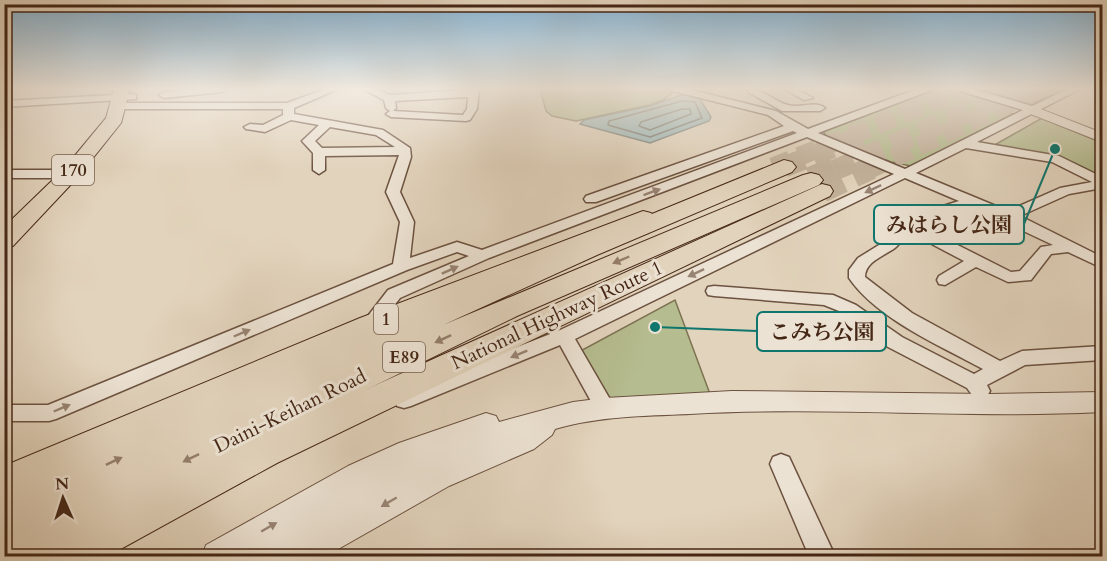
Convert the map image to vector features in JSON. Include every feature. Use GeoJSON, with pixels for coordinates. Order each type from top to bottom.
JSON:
{"type":"FeatureCollection","features":[{"type":"Feature","properties":{"kind":"highway","name":"170"},"geometry":{"type":"LineString","coordinates":[[4,241],[70,174],[116,115]]}},
{"type":"Feature","properties":{"kind":"highway","name":"1"},"geometry":{"type":"LineString","coordinates":[[4,484],[370,326],[797,176]]}},
{"type":"Feature","properties":{"kind":"highway","name":"National Highway Route 1"},"geometry":{"type":"LineString","coordinates":[[68,556],[797,176]]}},
{"type":"Feature","properties":{"kind":"highway","name":"Daini-Keihan Road"},"geometry":{"type":"LineString","coordinates":[[4,512],[265,390],[487,291],[797,176]]}},
{"type":"Feature","properties":{"kind":"highway","name":"Daini-Keihan Road"},"geometry":{"type":"LineString","coordinates":[[4,550],[281,414],[797,176]]}},
{"type":"Feature","properties":{"kind":"street"},"geometry":{"type":"LineString","coordinates":[[250,127],[265,129],[283,115]]}},
{"type":"Feature","properties":{"kind":"street"},"geometry":{"type":"LineString","coordinates":[[303,115],[328,123],[379,132],[404,148],[405,157],[393,192],[407,222],[401,267]]}},
{"type":"Feature","properties":{"kind":"street"},"geometry":{"type":"LineString","coordinates":[[379,132],[390,115]]}},
{"type":"Feature","properties":{"kind":"street"},"geometry":{"type":"LineString","coordinates":[[413,115],[466,118],[468,115]]}},
{"type":"Feature","properties":{"kind":"street"},"geometry":{"type":"LineString","coordinates":[[775,115],[794,128],[1008,216],[1102,263],[1100,272],[1102,279]]}},
{"type":"Feature","properties":{"kind":"street"},"geometry":{"type":"LineString","coordinates":[[370,326],[394,294],[483,255],[858,115]]}},
{"type":"Feature","properties":{"kind":"street"},"geometry":{"type":"LineString","coordinates":[[264,452],[367,415],[564,336],[1022,115]]}},
{"type":"Feature","properties":{"kind":"street"},"geometry":{"type":"LineString","coordinates":[[1046,115],[1102,138]]}},
{"type":"Feature","properties":{"kind":"street"},"geometry":{"type":"LineString","coordinates":[[319,170],[319,152],[308,141],[328,123]]}},
{"type":"Feature","properties":{"kind":"street"},"geometry":{"type":"LineString","coordinates":[[591,199],[794,128]]}},
{"type":"Feature","properties":{"kind":"street"},"geometry":{"type":"LineString","coordinates":[[964,144],[1055,159],[1102,183]]}},
{"type":"Feature","properties":{"kind":"street"},"geometry":{"type":"LineString","coordinates":[[319,152],[405,151]]}},
{"type":"Feature","properties":{"kind":"street"},"geometry":{"type":"LineString","coordinates":[[4,174],[70,174]]}},
{"type":"Feature","properties":{"kind":"street"},"geometry":{"type":"LineString","coordinates":[[1008,216],[1065,191],[1102,183]]}},
{"type":"Feature","properties":{"kind":"street"},"geometry":{"type":"LineString","coordinates":[[971,201],[905,224],[892,243],[864,261],[857,270],[857,278],[879,300],[896,311],[999,369]]}},
{"type":"Feature","properties":{"kind":"street"},"geometry":{"type":"LineString","coordinates":[[905,224],[1008,277],[1025,276],[1046,250],[1071,248]]}},
{"type":"Feature","properties":{"kind":"street"},"geometry":{"type":"LineString","coordinates":[[4,413],[49,413],[401,267],[457,247],[483,255]]}},
{"type":"Feature","properties":{"kind":"street"},"geometry":{"type":"LineString","coordinates":[[945,280],[976,260]]}},
{"type":"Feature","properties":{"kind":"street"},"geometry":{"type":"LineString","coordinates":[[714,291],[827,299],[850,309],[895,342],[982,394]]}},
{"type":"Feature","properties":{"kind":"street"},"geometry":{"type":"LineString","coordinates":[[564,336],[605,408]]}},
{"type":"Feature","properties":{"kind":"street"},"geometry":{"type":"LineString","coordinates":[[982,394],[999,369],[1023,358],[1102,353]]}},
{"type":"Feature","properties":{"kind":"street"},"geometry":{"type":"LineString","coordinates":[[257,556],[384,482],[482,438],[551,418],[605,408],[732,401],[982,394],[1102,402]]}},
{"type":"Feature","properties":{"kind":"street"},"geometry":{"type":"LineString","coordinates":[[218,556],[358,475],[409,451],[492,422],[551,418]]}},
{"type":"Feature","properties":{"kind":"street"},"geometry":{"type":"LineString","coordinates":[[298,556],[394,499],[472,461],[531,439],[551,418]]}},
{"type":"Feature","properties":{"kind":"street"},"geometry":{"type":"LineString","coordinates":[[781,464],[822,556]]}},
{"type":"Feature","properties":{"kind":"green space"},"geometry":{"type":"Polygon","coordinates":[[[551,115],[603,115],[576,121],[551,115]]]}},
{"type":"Feature","properties":{"kind":"green space"},"geometry":{"type":"Polygon","coordinates":[[[866,115],[1011,115],[911,166],[891,162],[826,136],[823,131],[866,115]]]}},
{"type":"Feature","properties":{"kind":"green space"},"geometry":{"type":"Polygon","coordinates":[[[1042,118],[1102,143],[1102,180],[1056,157],[991,147],[1042,118]]]}},
{"type":"Feature","properties":{"kind":"green space"},"geometry":{"type":"Polygon","coordinates":[[[675,300],[713,402],[605,408],[573,355],[675,300]]]}},
{"type":"Feature","properties":{"kind":"water"},"geometry":{"type":"Polygon","coordinates":[[[607,115],[710,115],[711,117],[709,121],[650,143],[580,124],[584,120],[607,115]]]}},
{"type":"Feature","properties":{"kind":"tunnel"},"geometry":{"type":"LineString","coordinates":[[773,167],[901,115]]}},
{"type":"Feature","properties":{"kind":"tunnel"},"geometry":{"type":"LineString","coordinates":[[835,170],[960,115]]}},
{"type":"Feature","properties":{"kind":"tunnel"},"geometry":{"type":"LineString","coordinates":[[868,170],[984,115]]}},
{"type":"Feature","properties":{"kind":"tunnel"},"geometry":{"type":"LineString","coordinates":[[784,167],[867,134]]}},
{"type":"Feature","properties":{"kind":"tunnel"},"geometry":{"type":"LineString","coordinates":[[811,180],[838,168]]}},
{"type":"Feature","properties":{"kind":"tunnel"},"geometry":{"type":"LineString","coordinates":[[822,191],[871,168]]}},
{"type":"Feature","properties":{"kind":"place","name":"みはらし公園"},"geometry":{"type":"Point","coordinates":[1055,149]}},
{"type":"Feature","properties":{"kind":"place","name":"こみち公園"},"geometry":{"type":"Point","coordinates":[655,327]}}]}
